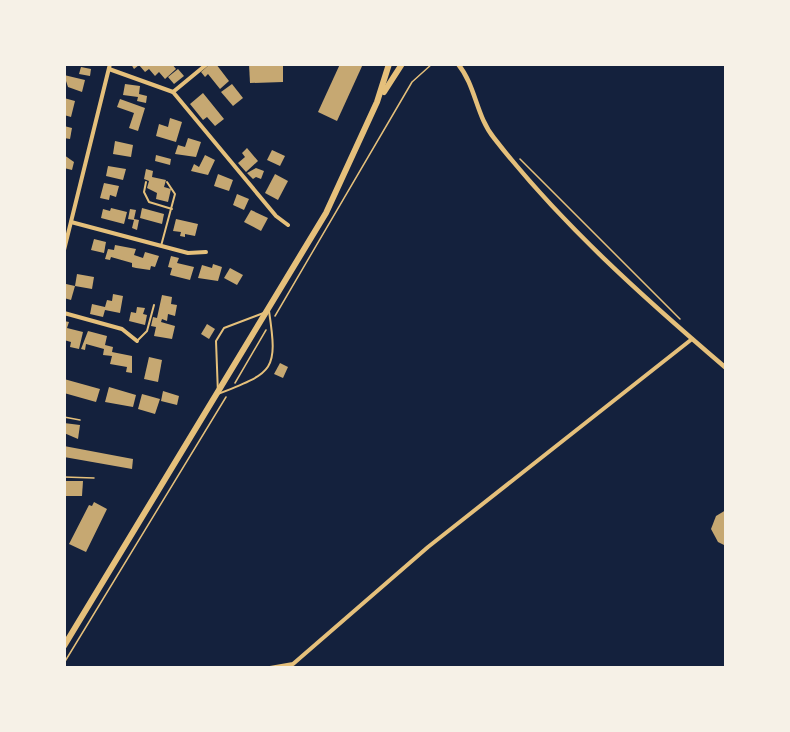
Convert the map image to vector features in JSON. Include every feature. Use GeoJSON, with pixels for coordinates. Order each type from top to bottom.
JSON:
{"type":"FeatureCollection","features":[{"type":"Feature","properties":{"kind":"main road"},"geometry":{"type":"LineString","coordinates":[[64,646],[326,213],[377,102],[389,64]]}},
{"type":"Feature","properties":{"kind":"main road"},"geometry":{"type":"LineString","coordinates":[[377,102],[402,64]]}},
{"type":"Feature","properties":{"kind":"street"},"geometry":{"type":"LineString","coordinates":[[173,93],[207,64]]}},
{"type":"Feature","properties":{"kind":"street"},"geometry":{"type":"LineString","coordinates":[[460,65],[473,92],[482,120],[501,148],[564,216],[692,339],[726,368]]}},
{"type":"Feature","properties":{"kind":"street"},"geometry":{"type":"LineString","coordinates":[[64,250],[109,67],[173,93],[276,216],[288,225]]}},
{"type":"Feature","properties":{"kind":"street"},"geometry":{"type":"LineString","coordinates":[[71,222],[188,253],[206,252]]}},
{"type":"Feature","properties":{"kind":"street"},"geometry":{"type":"LineString","coordinates":[[64,313],[122,329],[137,341]]}},
{"type":"Feature","properties":{"kind":"street"},"geometry":{"type":"LineString","coordinates":[[270,668],[293,664],[428,547],[692,339]]}},
{"type":"Feature","properties":{"kind":"lane"},"geometry":{"type":"LineString","coordinates":[[146,182],[144,192],[149,202],[172,209]]}},
{"type":"Feature","properties":{"kind":"lane"},"geometry":{"type":"LineString","coordinates":[[161,246],[175,191],[167,182]]}},
{"type":"Feature","properties":{"kind":"lane"},"geometry":{"type":"LineString","coordinates":[[137,341],[147,331],[154,305]]}},
{"type":"Feature","properties":{"kind":"lane"},"geometry":{"type":"LineString","coordinates":[[269,310],[273,358],[266,372],[218,394],[216,341],[220,334],[224,328],[269,310]]}},
{"type":"Feature","properties":{"kind":"path"},"geometry":{"type":"LineString","coordinates":[[65,662],[271,323],[412,82],[432,64]]}},
{"type":"Feature","properties":{"kind":"path"},"geometry":{"type":"LineString","coordinates":[[514,153],[621,263],[686,324]]}},
{"type":"Feature","properties":{"kind":"path"},"geometry":{"type":"LineString","coordinates":[[64,417],[80,420]]}},
{"type":"Feature","properties":{"kind":"path"},"geometry":{"type":"LineString","coordinates":[[64,477],[93,478]]}},
{"type":"Feature","properties":{"kind":"building"},"geometry":{"type":"Polygon","coordinates":[[[131,64],[172,64],[176,69],[165,79],[159,72],[155,76],[149,69],[145,72],[139,65],[134,69],[131,64]]]}},
{"type":"Feature","properties":{"kind":"building"},"geometry":{"type":"Polygon","coordinates":[[[210,64],[216,64],[229,81],[220,89],[208,74],[205,77],[201,72],[210,64]]]}},
{"type":"Feature","properties":{"kind":"building"},"geometry":{"type":"Polygon","coordinates":[[[249,64],[283,64],[283,82],[250,83],[249,64]]]}},
{"type":"Feature","properties":{"kind":"building"},"geometry":{"type":"Polygon","coordinates":[[[340,64],[363,64],[337,121],[318,112],[340,64]]]}},
{"type":"Feature","properties":{"kind":"building"},"geometry":{"type":"Polygon","coordinates":[[[81,67],[91,69],[90,76],[79,74],[81,67]]]}},
{"type":"Feature","properties":{"kind":"building"},"geometry":{"type":"Polygon","coordinates":[[[178,69],[184,76],[174,84],[168,77],[178,69]]]}},
{"type":"Feature","properties":{"kind":"building"},"geometry":{"type":"Polygon","coordinates":[[[64,75],[85,80],[82,92],[68,87],[64,75]]]}},
{"type":"Feature","properties":{"kind":"building"},"geometry":{"type":"Polygon","coordinates":[[[125,84],[140,86],[139,94],[147,96],[146,103],[137,101],[138,97],[123,95],[125,84]]]}},
{"type":"Feature","properties":{"kind":"building"},"geometry":{"type":"Polygon","coordinates":[[[232,84],[243,98],[233,106],[221,92],[232,84]]]}},
{"type":"Feature","properties":{"kind":"building"},"geometry":{"type":"Polygon","coordinates":[[[203,93],[224,119],[215,126],[207,117],[203,120],[190,104],[203,93]]]}},
{"type":"Feature","properties":{"kind":"building"},"geometry":{"type":"Polygon","coordinates":[[[64,98],[75,101],[71,117],[64,115],[64,98]]]}},
{"type":"Feature","properties":{"kind":"building"},"geometry":{"type":"Polygon","coordinates":[[[120,99],[145,108],[138,131],[129,128],[134,113],[117,107],[120,99]]]}},
{"type":"Feature","properties":{"kind":"building"},"geometry":{"type":"Polygon","coordinates":[[[170,118],[182,122],[176,142],[156,136],[159,124],[168,127],[170,118]]]}},
{"type":"Feature","properties":{"kind":"building"},"geometry":{"type":"Polygon","coordinates":[[[64,126],[72,128],[70,139],[64,138],[64,126]]]}},
{"type":"Feature","properties":{"kind":"building"},"geometry":{"type":"Polygon","coordinates":[[[188,138],[201,142],[196,157],[175,154],[178,145],[185,147],[188,138]]]}},
{"type":"Feature","properties":{"kind":"building"},"geometry":{"type":"Polygon","coordinates":[[[115,141],[133,145],[131,157],[113,154],[115,141]]]}},
{"type":"Feature","properties":{"kind":"building"},"geometry":{"type":"Polygon","coordinates":[[[247,148],[258,161],[246,172],[238,163],[245,157],[242,153],[247,148]]]}},
{"type":"Feature","properties":{"kind":"building"},"geometry":{"type":"Polygon","coordinates":[[[272,150],[285,156],[280,166],[267,160],[272,150]]]}},
{"type":"Feature","properties":{"kind":"building"},"geometry":{"type":"Polygon","coordinates":[[[64,155],[74,162],[72,170],[64,168],[64,155]]]}},
{"type":"Feature","properties":{"kind":"building"},"geometry":{"type":"Polygon","coordinates":[[[156,155],[171,159],[170,165],[155,161],[156,155]]]}},
{"type":"Feature","properties":{"kind":"building"},"geometry":{"type":"Polygon","coordinates":[[[205,155],[215,160],[208,175],[191,171],[194,164],[199,167],[205,155]]]}},
{"type":"Feature","properties":{"kind":"building"},"geometry":{"type":"Polygon","coordinates":[[[108,166],[126,169],[123,180],[106,176],[108,166]]]}},
{"type":"Feature","properties":{"kind":"building"},"geometry":{"type":"Polygon","coordinates":[[[256,168],[264,171],[261,179],[256,177],[253,179],[247,173],[256,168]]]}},
{"type":"Feature","properties":{"kind":"building"},"geometry":{"type":"Polygon","coordinates":[[[146,169],[153,171],[152,177],[166,180],[164,187],[171,189],[168,202],[156,199],[157,193],[147,188],[149,181],[144,179],[146,169]]]}},
{"type":"Feature","properties":{"kind":"building"},"geometry":{"type":"Polygon","coordinates":[[[218,174],[233,180],[229,191],[214,186],[218,174]]]}},
{"type":"Feature","properties":{"kind":"building"},"geometry":{"type":"Polygon","coordinates":[[[275,174],[288,181],[278,200],[265,193],[275,174]]]}},
{"type":"Feature","properties":{"kind":"building"},"geometry":{"type":"Polygon","coordinates":[[[104,183],[119,186],[116,197],[110,195],[109,200],[100,198],[104,183]]]}},
{"type":"Feature","properties":{"kind":"building"},"geometry":{"type":"Polygon","coordinates":[[[237,194],[249,199],[244,210],[233,205],[237,194]]]}},
{"type":"Feature","properties":{"kind":"building"},"geometry":{"type":"Polygon","coordinates":[[[111,208],[127,212],[124,224],[101,218],[103,209],[110,211],[111,208]]]}},
{"type":"Feature","properties":{"kind":"building"},"geometry":{"type":"Polygon","coordinates":[[[142,208],[164,214],[162,224],[140,218],[142,208]]]}},
{"type":"Feature","properties":{"kind":"building"},"geometry":{"type":"Polygon","coordinates":[[[130,209],[136,210],[134,219],[139,220],[137,230],[132,228],[134,220],[128,219],[130,209]]]}},
{"type":"Feature","properties":{"kind":"building"},"geometry":{"type":"Polygon","coordinates":[[[251,210],[268,218],[261,231],[244,222],[251,210]]]}},
{"type":"Feature","properties":{"kind":"building"},"geometry":{"type":"Polygon","coordinates":[[[176,219],[198,224],[195,236],[185,234],[185,237],[180,236],[181,232],[173,231],[176,219]]]}},
{"type":"Feature","properties":{"kind":"building"},"geometry":{"type":"Polygon","coordinates":[[[94,239],[106,242],[104,253],[91,250],[94,239]]]}},
{"type":"Feature","properties":{"kind":"building"},"geometry":{"type":"Polygon","coordinates":[[[115,245],[136,249],[134,255],[143,258],[145,252],[159,256],[155,267],[151,266],[150,270],[136,268],[132,267],[132,263],[111,257],[110,260],[105,259],[108,249],[114,250],[115,245]]]}},
{"type":"Feature","properties":{"kind":"building"},"geometry":{"type":"Polygon","coordinates":[[[171,256],[179,258],[177,263],[194,267],[190,280],[170,275],[172,268],[168,267],[171,256]]]}},
{"type":"Feature","properties":{"kind":"building"},"geometry":{"type":"Polygon","coordinates":[[[213,264],[222,267],[218,281],[198,278],[202,265],[212,268],[213,264]]]}},
{"type":"Feature","properties":{"kind":"building"},"geometry":{"type":"Polygon","coordinates":[[[230,268],[243,275],[237,285],[224,278],[230,268]]]}},
{"type":"Feature","properties":{"kind":"building"},"geometry":{"type":"Polygon","coordinates":[[[77,274],[94,277],[92,289],[75,286],[77,274]]]}},
{"type":"Feature","properties":{"kind":"building"},"geometry":{"type":"Polygon","coordinates":[[[66,284],[75,286],[71,300],[64,298],[66,284]]]}},
{"type":"Feature","properties":{"kind":"building"},"geometry":{"type":"Polygon","coordinates":[[[113,294],[123,296],[120,313],[105,310],[103,317],[90,314],[92,304],[105,307],[107,300],[112,301],[113,294]]]}},
{"type":"Feature","properties":{"kind":"building"},"geometry":{"type":"Polygon","coordinates":[[[162,295],[172,297],[171,304],[177,305],[175,316],[168,314],[167,321],[162,319],[161,322],[175,326],[172,339],[154,336],[156,327],[151,326],[153,317],[157,318],[162,295]]]}},
{"type":"Feature","properties":{"kind":"building"},"geometry":{"type":"Polygon","coordinates":[[[137,307],[145,308],[143,314],[147,315],[145,325],[129,321],[131,312],[136,313],[137,307]]]}},
{"type":"Feature","properties":{"kind":"building"},"geometry":{"type":"Polygon","coordinates":[[[64,321],[69,322],[67,328],[83,332],[79,349],[70,347],[71,342],[64,340],[64,321]]]}},
{"type":"Feature","properties":{"kind":"building"},"geometry":{"type":"Polygon","coordinates":[[[207,324],[215,329],[209,339],[201,334],[207,324]]]}},
{"type":"Feature","properties":{"kind":"building"},"geometry":{"type":"Polygon","coordinates":[[[88,331],[107,336],[105,345],[113,347],[112,352],[132,356],[132,373],[126,372],[127,367],[110,364],[112,356],[103,355],[104,349],[86,344],[85,350],[81,349],[88,331]]]}},
{"type":"Feature","properties":{"kind":"building"},"geometry":{"type":"Polygon","coordinates":[[[149,357],[162,360],[158,382],[144,379],[149,357]]]}},
{"type":"Feature","properties":{"kind":"building"},"geometry":{"type":"Polygon","coordinates":[[[280,363],[288,367],[283,378],[274,374],[280,363]]]}},
{"type":"Feature","properties":{"kind":"building"},"geometry":{"type":"Polygon","coordinates":[[[64,379],[100,389],[96,402],[64,393],[64,379]]]}},
{"type":"Feature","properties":{"kind":"building"},"geometry":{"type":"Polygon","coordinates":[[[109,387],[136,395],[133,407],[105,402],[109,387]]]}},
{"type":"Feature","properties":{"kind":"building"},"geometry":{"type":"Polygon","coordinates":[[[163,391],[179,396],[177,405],[161,401],[163,391]]]}},
{"type":"Feature","properties":{"kind":"building"},"geometry":{"type":"Polygon","coordinates":[[[142,394],[160,399],[155,414],[138,409],[142,394]]]}},
{"type":"Feature","properties":{"kind":"building"},"geometry":{"type":"Polygon","coordinates":[[[64,423],[80,425],[78,439],[64,433],[64,423]]]}},
{"type":"Feature","properties":{"kind":"building"},"geometry":{"type":"Polygon","coordinates":[[[64,446],[133,459],[132,469],[64,457],[64,446]]]}},
{"type":"Feature","properties":{"kind":"building"},"geometry":{"type":"Polygon","coordinates":[[[64,481],[83,481],[82,496],[64,496],[64,481]]]}},
{"type":"Feature","properties":{"kind":"building"},"geometry":{"type":"Polygon","coordinates":[[[94,502],[107,509],[86,552],[69,544],[89,505],[92,506],[94,502]]]}},
{"type":"Feature","properties":{"kind":"building"},"geometry":{"type":"Polygon","coordinates":[[[726,510],[726,546],[718,542],[711,529],[716,516],[726,510]]]}}]}
